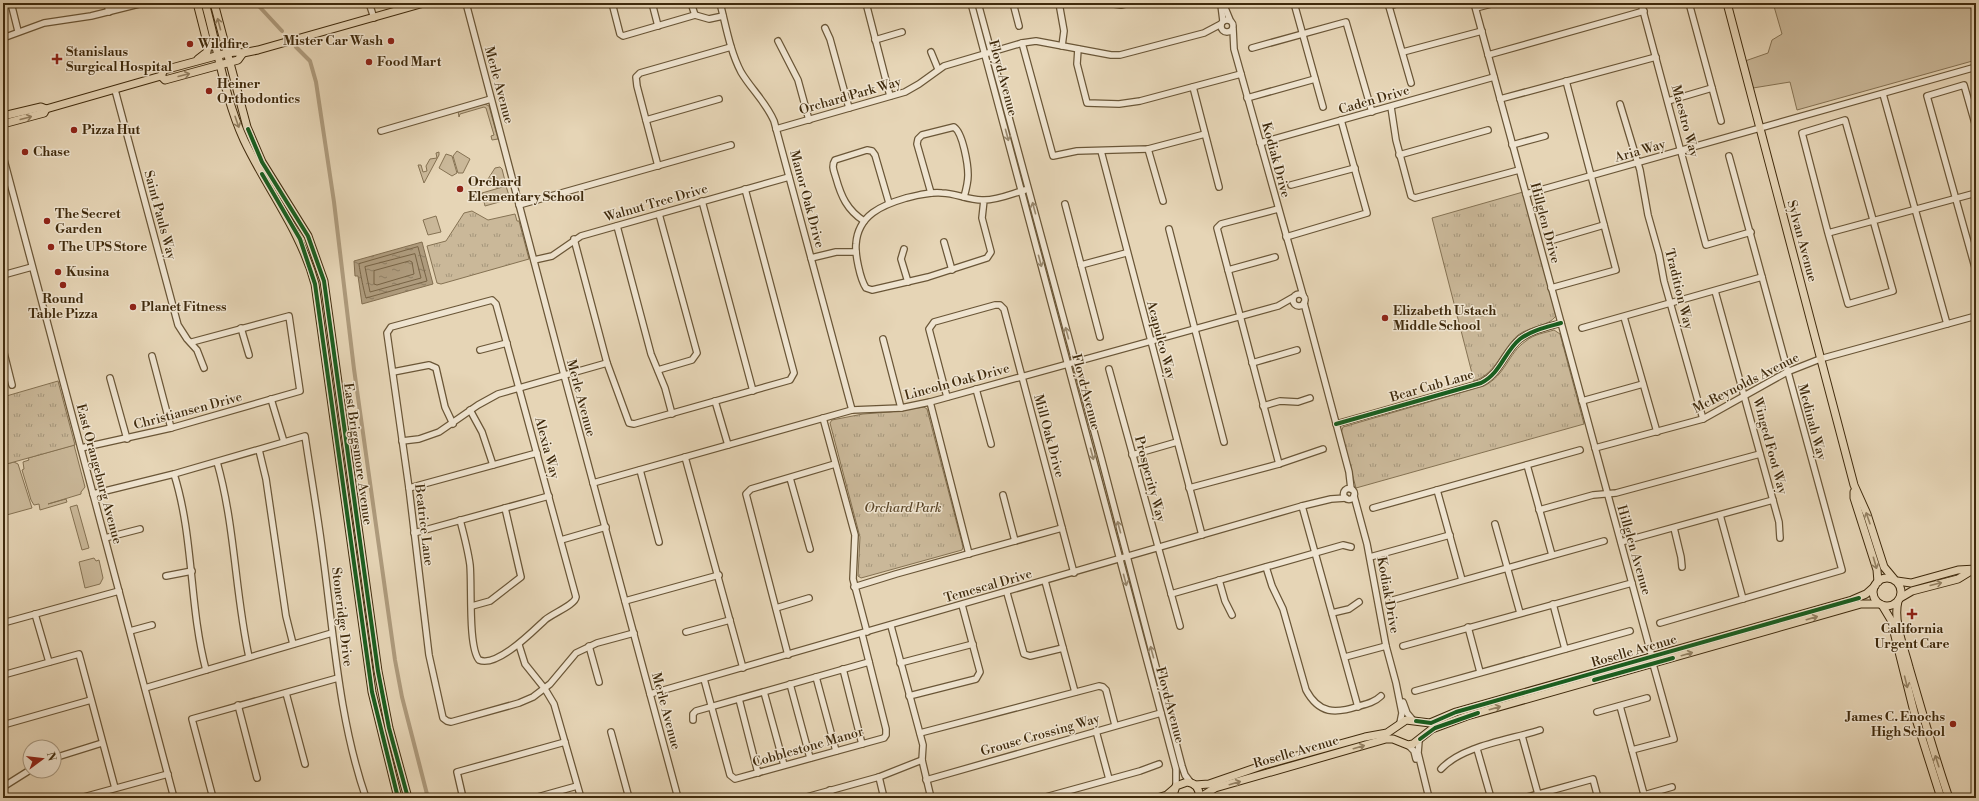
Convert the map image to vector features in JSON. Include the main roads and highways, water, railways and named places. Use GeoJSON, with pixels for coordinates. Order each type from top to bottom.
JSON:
{"type":"FeatureCollection","features":[{"type":"Feature","properties":{"kind":"main road"},"geometry":{"type":"LineString","coordinates":[[195,62],[207,52],[208,46],[197,3]]}},
{"type":"Feature","properties":{"kind":"main road","name":"East Briggsmore Avenue"},"geometry":{"type":"LineString","coordinates":[[205,3],[230,102],[242,135],[251,154],[300,239],[315,284],[372,692],[398,798]]}},
{"type":"Feature","properties":{"kind":"main road","name":"East Briggsmore Avenue"},"geometry":{"type":"LineString","coordinates":[[214,3],[246,124],[255,148],[262,162],[305,229],[324,281],[378,672],[389,728],[408,798]]}},
{"type":"Feature","properties":{"kind":"main road"},"geometry":{"type":"LineString","coordinates":[[3,116],[41,107],[46,109],[161,76],[164,70],[227,53],[243,53],[424,3]]}},
{"type":"Feature","properties":{"kind":"main road","name":"Sylvan Avenue"},"geometry":{"type":"LineString","coordinates":[[1727,3],[1854,485],[1866,514],[1884,567],[1895,580]]}},
{"type":"Feature","properties":{"kind":"main road"},"geometry":{"type":"LineString","coordinates":[[161,76],[165,80],[221,65],[238,60],[243,53]]}},
{"type":"Feature","properties":{"kind":"main road"},"geometry":{"type":"LineString","coordinates":[[3,124],[44,113],[46,109]]}},
{"type":"Feature","properties":{"kind":"main road","name":"Sylvan Avenue"},"geometry":{"type":"LineString","coordinates":[[1854,485],[1854,498],[1877,570],[1876,584]]}},
{"type":"Feature","properties":{"kind":"main road"},"geometry":{"type":"LineString","coordinates":[[1941,798],[1915,716],[1891,620],[1874,595],[1876,584],[1886,578],[1911,583],[1958,570],[1974,570]]}},
{"type":"Feature","properties":{"kind":"main road"},"geometry":{"type":"LineString","coordinates":[[1881,604],[1891,606],[1912,591],[1958,579],[1974,570]]}},
{"type":"Feature","properties":{"kind":"main road"},"geometry":{"type":"LineString","coordinates":[[1895,580],[1901,590],[1897,616],[1905,650],[1925,726],[1950,798]]}},
{"type":"Feature","properties":{"kind":"main road","name":"Roselle Avenue"},"geometry":{"type":"LineString","coordinates":[[1420,740],[1432,729],[1467,716],[1617,674],[1653,660],[1852,600],[1866,594],[1876,584]]}},
{"type":"Feature","properties":{"kind":"main road","name":"Roselle Avenue"},"geometry":{"type":"LineString","coordinates":[[1414,720],[1431,723],[1456,712],[1861,604],[1881,604]]}},
{"type":"Feature","properties":{"kind":"main road"},"geometry":{"type":"LineString","coordinates":[[1406,720],[1414,720],[1422,728],[1420,740],[1413,744],[1405,744],[1397,735],[1399,724],[1406,720]]}},
{"type":"Feature","properties":{"kind":"main road","name":"Roselle Avenue"},"geometry":{"type":"LineString","coordinates":[[1175,788],[1182,782],[1209,784],[1278,761],[1365,737],[1384,734],[1399,724]]}},
{"type":"Feature","properties":{"kind":"main road","name":"Roselle Avenue"},"geometry":{"type":"LineString","coordinates":[[1199,798],[1215,788],[1386,739],[1405,744]]}},
{"type":"Feature","properties":{"kind":"main road"},"geometry":{"type":"LineString","coordinates":[[1193,784],[1199,791],[1199,798]]}},
{"type":"Feature","properties":{"kind":"main road"},"geometry":{"type":"LineString","coordinates":[[1157,798],[1167,795],[1175,788]]}},
{"type":"Feature","properties":{"kind":"main road"},"geometry":{"type":"LineString","coordinates":[[1174,798],[1175,788]]}},
{"type":"Feature","properties":{"kind":"water"},"geometry":{"type":"Polygon","coordinates":[[[422,242],[433,284],[362,304],[358,276],[355,276],[354,261],[422,242]]]}},
{"type":"Feature","properties":{"kind":"waterway"},"geometry":{"type":"LineString","coordinates":[[256,3],[282,31]]}},
{"type":"Feature","properties":{"kind":"waterway"},"geometry":{"type":"LineString","coordinates":[[296,47],[310,61],[316,82],[334,202],[354,369],[395,660],[402,697],[428,798]]}},
{"type":"Feature","properties":{"kind":"place","name":"Mister Car Wash"},"geometry":{"type":"Point","coordinates":[391,41]}},
{"type":"Feature","properties":{"kind":"place","name":"Wildfire"},"geometry":{"type":"Point","coordinates":[190,44]}},
{"type":"Feature","properties":{"kind":"place","name":"Stanislaus Surgical Hospital"},"geometry":{"type":"Point","coordinates":[57,59]}},
{"type":"Feature","properties":{"kind":"place","name":"Food Mart"},"geometry":{"type":"Point","coordinates":[369,62]}},
{"type":"Feature","properties":{"kind":"place","name":"Heiner Orthodontics"},"geometry":{"type":"Point","coordinates":[209,91]}},
{"type":"Feature","properties":{"kind":"place","name":"Pizza Hut"},"geometry":{"type":"Point","coordinates":[74,130]}},
{"type":"Feature","properties":{"kind":"place","name":"Chase"},"geometry":{"type":"Point","coordinates":[25,152]}},
{"type":"Feature","properties":{"kind":"place","name":"Orchard Elementary School"},"geometry":{"type":"Point","coordinates":[460,189]}},
{"type":"Feature","properties":{"kind":"place","name":"The Secret Garden"},"geometry":{"type":"Point","coordinates":[47,221]}},
{"type":"Feature","properties":{"kind":"place","name":"The UPS Store"},"geometry":{"type":"Point","coordinates":[51,247]}},
{"type":"Feature","properties":{"kind":"place","name":"Kusina"},"geometry":{"type":"Point","coordinates":[58,272]}},
{"type":"Feature","properties":{"kind":"place","name":"Round Table Pizza"},"geometry":{"type":"Point","coordinates":[63,285]}},
{"type":"Feature","properties":{"kind":"place","name":"Planet Fitness"},"geometry":{"type":"Point","coordinates":[133,307]}},
{"type":"Feature","properties":{"kind":"place","name":"Elizabeth Ustach Middle School"},"geometry":{"type":"Point","coordinates":[1385,318]}},
{"type":"Feature","properties":{"kind":"place","name":"California Urgent Care"},"geometry":{"type":"Point","coordinates":[1912,614]}},
{"type":"Feature","properties":{"kind":"place","name":"James C. Enochs High School"},"geometry":{"type":"Point","coordinates":[1953,724]}},
{"type":"Feature","properties":{"kind":"park label","name":"Orchard Park"},"geometry":{"type":"Point","coordinates":[903,508]}}]}
